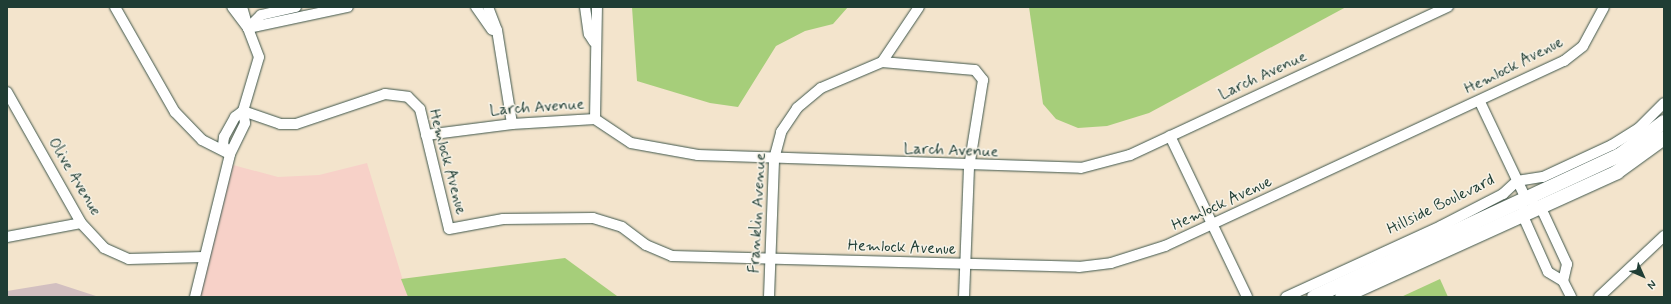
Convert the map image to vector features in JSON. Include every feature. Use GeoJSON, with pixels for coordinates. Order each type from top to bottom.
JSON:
{"type":"FeatureCollection","features":[{"type":"Feature","properties":{"kind":"main road","name":"Hillside Boulevard"},"geometry":{"type":"LineString","coordinates":[[1314,297],[1628,151],[1664,122]]}},
{"type":"Feature","properties":{"kind":"main road"},"geometry":{"type":"LineString","coordinates":[[1342,297],[1541,208],[1625,167],[1664,138]]}},
{"type":"Feature","properties":{"kind":"street"},"geometry":{"type":"LineString","coordinates":[[115,7],[175,112],[202,140],[230,154]]}},
{"type":"Feature","properties":{"kind":"street"},"geometry":{"type":"LineString","coordinates":[[232,7],[248,28]]}},
{"type":"Feature","properties":{"kind":"street"},"geometry":{"type":"LineString","coordinates":[[195,297],[230,154],[245,123],[243,111],[259,57],[242,7]]}},
{"type":"Feature","properties":{"kind":"street"},"geometry":{"type":"LineString","coordinates":[[248,28],[261,15],[296,7]]}},
{"type":"Feature","properties":{"kind":"street"},"geometry":{"type":"LineString","coordinates":[[248,28],[348,7]]}},
{"type":"Feature","properties":{"kind":"street"},"geometry":{"type":"LineString","coordinates":[[476,7],[497,39]]}},
{"type":"Feature","properties":{"kind":"street"},"geometry":{"type":"LineString","coordinates":[[488,7],[497,39],[512,124]]}},
{"type":"Feature","properties":{"kind":"street"},"geometry":{"type":"LineString","coordinates":[[586,7],[589,34],[594,42]]}},
{"type":"Feature","properties":{"kind":"street"},"geometry":{"type":"LineString","coordinates":[[595,119],[594,42],[598,33],[596,7]]}},
{"type":"Feature","properties":{"kind":"street"},"geometry":{"type":"LineString","coordinates":[[919,7],[882,62],[975,70],[983,80],[969,166],[964,297]]}},
{"type":"Feature","properties":{"kind":"street","name":"Larch Avenue"},"geometry":{"type":"LineString","coordinates":[[426,135],[512,124],[595,119],[631,143],[698,155],[969,166],[1081,168],[1130,155],[1448,7]]}},
{"type":"Feature","properties":{"kind":"street","name":"Hemlock Avenue"},"geometry":{"type":"LineString","coordinates":[[243,111],[280,124],[296,124],[385,94],[396,94],[408,97],[420,109],[449,229],[502,219],[593,218],[622,227],[646,245],[672,256],[1049,268],[1111,263],[1158,249],[1480,102],[1574,54],[1590,37],[1604,7]]}},
{"type":"Feature","properties":{"kind":"street","name":"Franklin Avenue"},"geometry":{"type":"LineString","coordinates":[[769,297],[774,159],[781,132],[797,108],[821,88],[882,62]]}},
{"type":"Feature","properties":{"kind":"street","name":"Olive Avenue"},"geometry":{"type":"LineString","coordinates":[[7,92],[81,223],[104,248],[129,259],[204,257]]}},
{"type":"Feature","properties":{"kind":"street"},"geometry":{"type":"LineString","coordinates":[[1480,102],[1526,199],[1541,208],[1567,264],[1563,281]]}},
{"type":"Feature","properties":{"kind":"street","name":"Hillside Boulevard"},"geometry":{"type":"LineString","coordinates":[[1286,297],[1441,226],[1503,194],[1517,181],[1543,177],[1612,145],[1639,128],[1664,102]]}},
{"type":"Feature","properties":{"kind":"street"},"geometry":{"type":"LineString","coordinates":[[1170,136],[1247,297]]}},
{"type":"Feature","properties":{"kind":"street"},"geometry":{"type":"LineString","coordinates":[[1526,199],[1523,216],[1548,272],[1563,281],[1571,297]]}},
{"type":"Feature","properties":{"kind":"street"},"geometry":{"type":"LineString","coordinates":[[7,237],[81,223]]}},
{"type":"Feature","properties":{"kind":"street"},"geometry":{"type":"LineString","coordinates":[[1599,297],[1612,288],[1664,236]]}},
{"type":"Feature","properties":{"kind":"shaded area"},"geometry":{"type":"Polygon","coordinates":[[[367,163],[408,297],[199,297],[233,165],[278,177],[319,175],[367,163]]]}},
{"type":"Feature","properties":{"kind":"shaded area"},"geometry":{"type":"Polygon","coordinates":[[[56,283],[99,297],[7,297],[7,291],[56,283]]]}},
{"type":"Feature","properties":{"kind":"green space"},"geometry":{"type":"Polygon","coordinates":[[[632,7],[848,7],[833,24],[805,31],[776,46],[738,107],[710,103],[637,81],[632,7]]]}},
{"type":"Feature","properties":{"kind":"green space"},"geometry":{"type":"Polygon","coordinates":[[[1029,7],[1346,7],[1149,113],[1107,126],[1078,128],[1056,119],[1043,104],[1029,7]]]}},
{"type":"Feature","properties":{"kind":"green space"},"geometry":{"type":"Polygon","coordinates":[[[565,258],[617,296],[408,297],[401,279],[565,258]]]}},
{"type":"Feature","properties":{"kind":"green space"},"geometry":{"type":"Polygon","coordinates":[[[1440,279],[1448,297],[1401,297],[1440,279]]]}}]}
